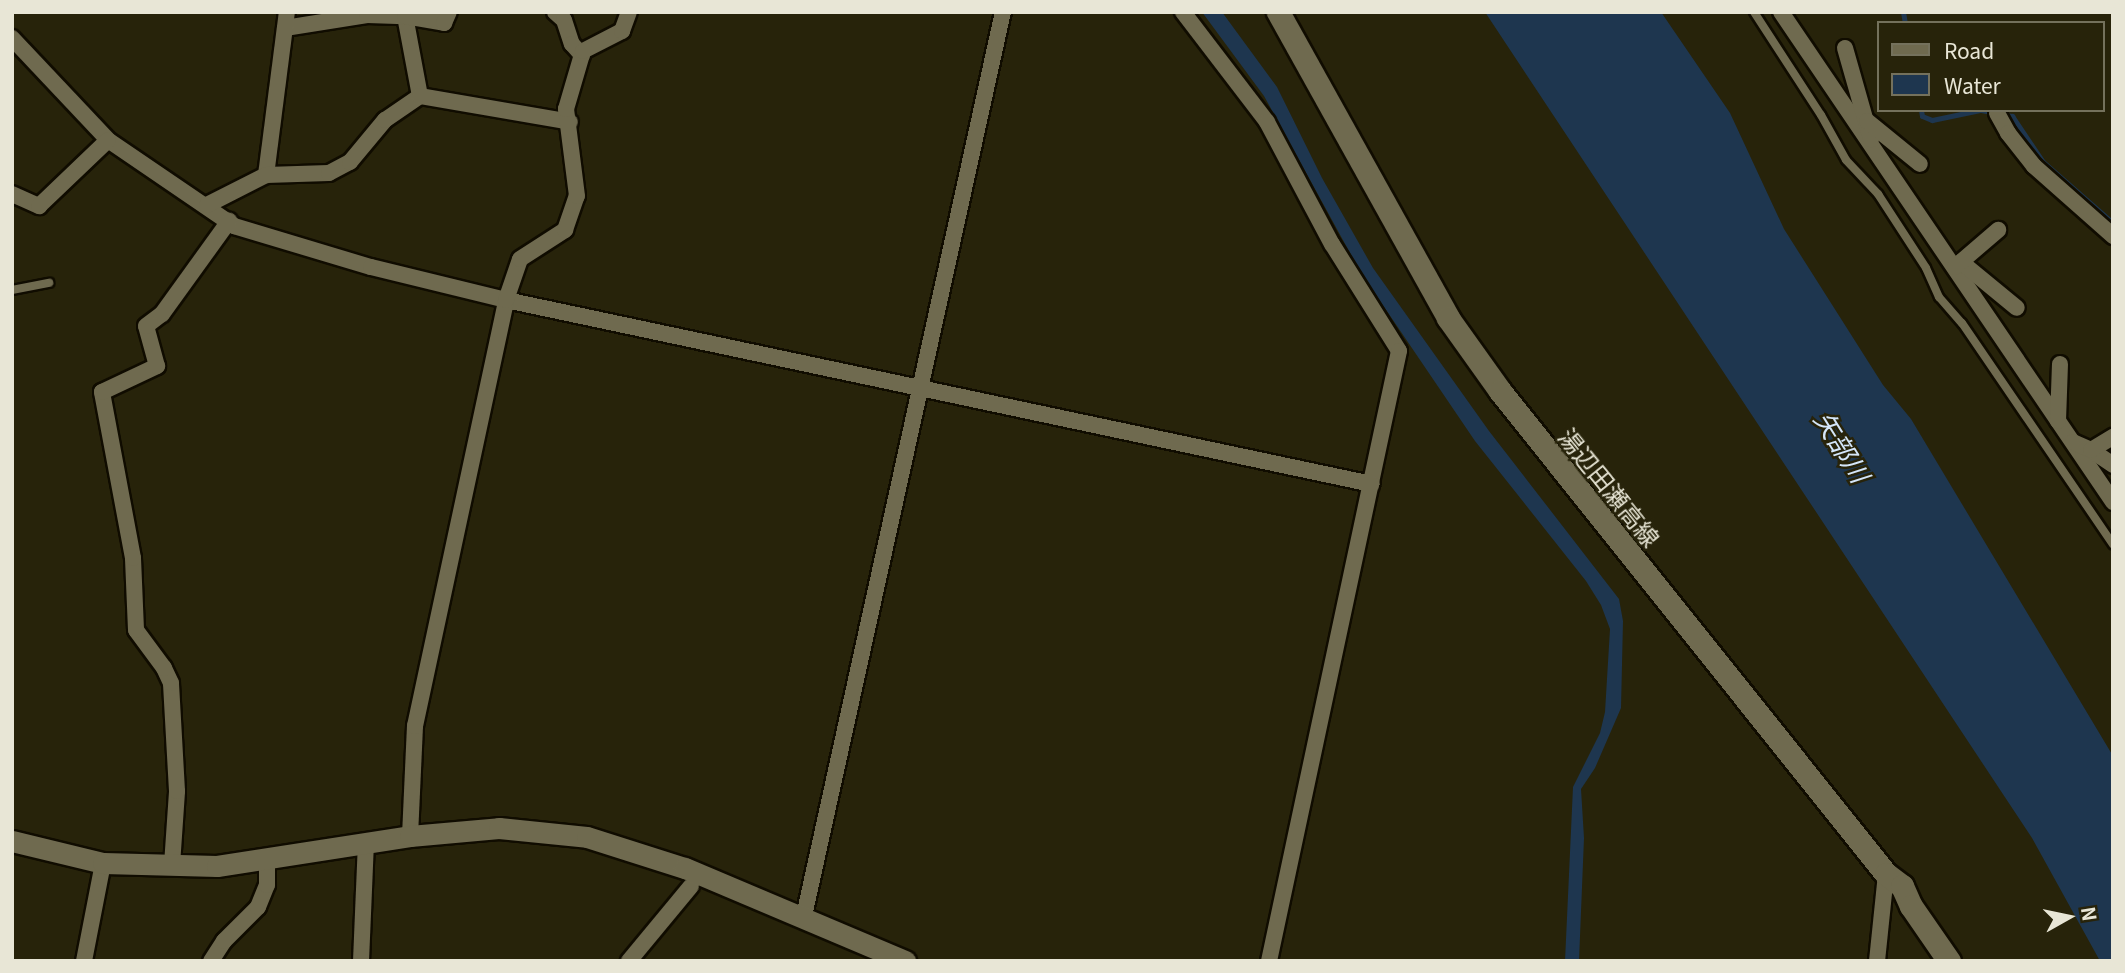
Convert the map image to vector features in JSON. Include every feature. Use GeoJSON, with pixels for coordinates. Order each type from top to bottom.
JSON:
{"type":"FeatureCollection","features":[{"type":"Feature","properties":{"kind":"main road","name":"湯辺田瀬高線"},"geometry":{"type":"LineString","coordinates":[[1278,12],[1448,318],[1500,391],[1886,874],[1902,886],[1911,906],[1949,961]]}},
{"type":"Feature","properties":{"kind":"street"},"geometry":{"type":"LineString","coordinates":[[266,175],[286,20],[367,15],[405,16],[444,23],[449,12]]}},
{"type":"Feature","properties":{"kind":"street"},"geometry":{"type":"LineString","coordinates":[[555,12],[564,20],[572,44],[582,55]]}},
{"type":"Feature","properties":{"kind":"street"},"geometry":{"type":"LineString","coordinates":[[411,836],[415,726],[506,300],[520,259],[565,230],[577,196],[566,108],[583,51],[622,31],[629,12]]}},
{"type":"Feature","properties":{"kind":"street"},"geometry":{"type":"LineString","coordinates":[[804,916],[1003,12]]}},
{"type":"Feature","properties":{"kind":"street"},"geometry":{"type":"LineString","coordinates":[[1183,12],[1267,122],[1332,244],[1399,351],[1269,961]]}},
{"type":"Feature","properties":{"kind":"street"},"geometry":{"type":"LineString","coordinates":[[1781,12],[1873,148],[1957,265],[2057,421],[2113,502]]}},
{"type":"Feature","properties":{"kind":"street"},"geometry":{"type":"LineString","coordinates":[[405,16],[420,96]]}},
{"type":"Feature","properties":{"kind":"street"},"geometry":{"type":"LineString","coordinates":[[12,38],[108,141],[229,221],[371,267],[506,300],[1372,484]]}},
{"type":"Feature","properties":{"kind":"street"},"geometry":{"type":"LineString","coordinates":[[1845,48],[1868,122],[1873,148]]}},
{"type":"Feature","properties":{"kind":"street"},"geometry":{"type":"LineString","coordinates":[[207,205],[266,175],[330,173],[350,162],[384,120],[420,96],[569,121]]}},
{"type":"Feature","properties":{"kind":"street"},"geometry":{"type":"LineString","coordinates":[[1849,113],[1868,122],[1920,163]]}},
{"type":"Feature","properties":{"kind":"street"},"geometry":{"type":"LineString","coordinates":[[1997,113],[2034,166],[2113,236]]}},
{"type":"Feature","properties":{"kind":"street"},"geometry":{"type":"LineString","coordinates":[[12,194],[39,206],[108,141]]}},
{"type":"Feature","properties":{"kind":"street"},"geometry":{"type":"LineString","coordinates":[[172,865],[177,791],[171,682],[164,667],[136,630],[133,558],[103,392],[157,366],[146,326],[162,314],[229,221]]}},
{"type":"Feature","properties":{"kind":"street"},"geometry":{"type":"LineString","coordinates":[[1957,265],[1998,229]]}},
{"type":"Feature","properties":{"kind":"street"},"geometry":{"type":"LineString","coordinates":[[1957,265],[2017,308]]}},
{"type":"Feature","properties":{"kind":"street"},"geometry":{"type":"LineString","coordinates":[[2057,421],[2060,364]]}},
{"type":"Feature","properties":{"kind":"street"},"geometry":{"type":"LineString","coordinates":[[2091,450],[2113,437]]}},
{"type":"Feature","properties":{"kind":"street"},"geometry":{"type":"LineString","coordinates":[[2072,442],[2091,450],[2113,465]]}},
{"type":"Feature","properties":{"kind":"street"},"geometry":{"type":"LineString","coordinates":[[12,841],[103,863],[217,866],[411,836],[499,828],[587,837],[685,867],[804,916],[894,959]]}},
{"type":"Feature","properties":{"kind":"street"},"geometry":{"type":"LineString","coordinates":[[361,961],[366,843]]}},
{"type":"Feature","properties":{"kind":"street"},"geometry":{"type":"LineString","coordinates":[[211,961],[224,941],[258,907],[267,885],[267,858]]}},
{"type":"Feature","properties":{"kind":"street"},"geometry":{"type":"LineString","coordinates":[[84,961],[103,863]]}},
{"type":"Feature","properties":{"kind":"street"},"geometry":{"type":"LineString","coordinates":[[1877,961],[1886,874]]}},
{"type":"Feature","properties":{"kind":"street"},"geometry":{"type":"LineString","coordinates":[[629,961],[691,886]]}},
{"type":"Feature","properties":{"kind":"lane"},"geometry":{"type":"LineString","coordinates":[[1754,12],[1821,115],[1846,160],[1878,194],[1926,268],[1939,297],[1962,323],[2113,544]]}},
{"type":"Feature","properties":{"kind":"lane"},"geometry":{"type":"LineString","coordinates":[[12,290],[49,283]]}},
{"type":"Feature","properties":{"kind":"water"},"geometry":{"type":"Polygon","coordinates":[[[1202,12],[1222,12],[1277,87],[1322,178],[1373,268],[1489,431],[1619,599],[1623,621],[1621,708],[1595,768],[1581,789],[1584,838],[1579,961],[1565,961],[1573,787],[1600,733],[1605,712],[1610,629],[1601,605],[1586,581],[1475,441],[1361,273],[1264,96],[1202,12]]]}},
{"type":"Feature","properties":{"kind":"water","name":"矢部川"},"geometry":{"type":"Polygon","coordinates":[[[1485,12],[1661,12],[1730,113],[1784,229],[1883,385],[1911,419],[2113,756],[2113,961],[2100,961],[2032,838],[1485,12]]]}},
{"type":"Feature","properties":{"kind":"waterway"},"geometry":{"type":"LineString","coordinates":[[1903,12],[1905,21]]}},
{"type":"Feature","properties":{"kind":"waterway"},"geometry":{"type":"LineString","coordinates":[[1921,112],[1922,116],[1932,120],[1970,112]]}},
{"type":"Feature","properties":{"kind":"waterway"},"geometry":{"type":"LineString","coordinates":[[1991,112],[2012,116],[2043,162],[2113,223]]}}]}
